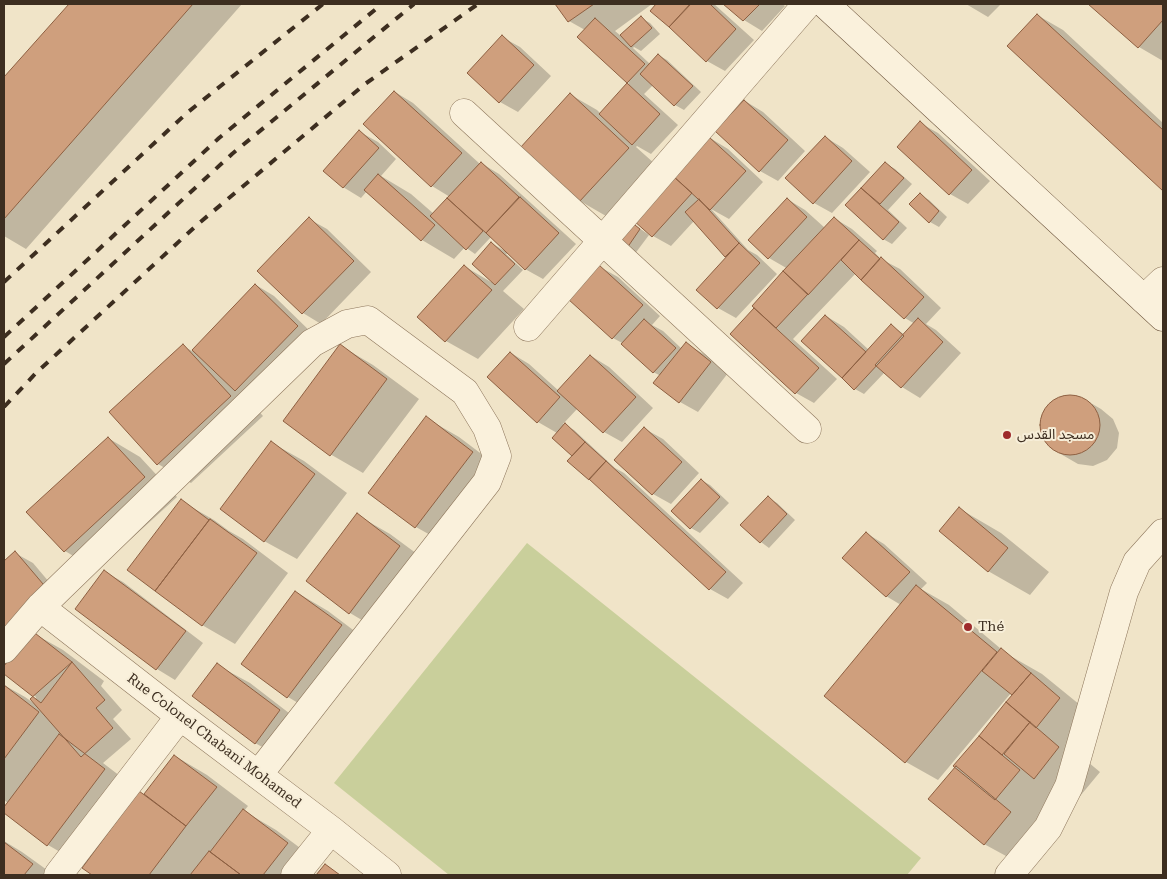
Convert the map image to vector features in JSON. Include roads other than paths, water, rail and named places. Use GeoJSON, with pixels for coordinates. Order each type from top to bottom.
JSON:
{"type":"FeatureCollection","features":[{"type":"Feature","properties":{"kind":"street"},"geometry":{"type":"LineString","coordinates":[[528,327],[807,4]]}},
{"type":"Feature","properties":{"kind":"street"},"geometry":{"type":"LineString","coordinates":[[825,4],[1154,308],[1163,280]]}},
{"type":"Feature","properties":{"kind":"street"},"geometry":{"type":"LineString","coordinates":[[464,113],[807,429]]}},
{"type":"Feature","properties":{"kind":"street"},"geometry":{"type":"LineString","coordinates":[[4,649],[40,607],[312,344],[347,324],[368,320],[465,392],[487,428],[497,456],[487,482],[258,776]]}},
{"type":"Feature","properties":{"kind":"street"},"geometry":{"type":"LineString","coordinates":[[1009,875],[1048,828],[1069,786],[1124,592],[1137,562],[1163,532]]}},
{"type":"Feature","properties":{"kind":"street","name":"Rue Colonel Chabani Mohamed"},"geometry":{"type":"LineString","coordinates":[[40,607],[258,776],[332,830],[387,875]]}},
{"type":"Feature","properties":{"kind":"street"},"geometry":{"type":"LineString","coordinates":[[58,875],[180,716]]}},
{"type":"Feature","properties":{"kind":"street"},"geometry":{"type":"LineString","coordinates":[[295,875],[332,830]]}},
{"type":"Feature","properties":{"kind":"railway"},"geometry":{"type":"LineString","coordinates":[[4,282],[188,112],[323,4]]}},
{"type":"Feature","properties":{"kind":"railway"},"geometry":{"type":"LineString","coordinates":[[4,337],[219,138],[382,4]]}},
{"type":"Feature","properties":{"kind":"railway"},"geometry":{"type":"LineString","coordinates":[[4,364],[232,154],[414,4]]}},
{"type":"Feature","properties":{"kind":"railway"},"geometry":{"type":"LineString","coordinates":[[4,407],[36,373],[198,224],[365,84],[478,4]]}},
{"type":"Feature","properties":{"kind":"place","name":"مسجد القدس"},"geometry":{"type":"Point","coordinates":[1007,435]}},
{"type":"Feature","properties":{"kind":"place","name":"Thé"},"geometry":{"type":"Point","coordinates":[968,627]}}]}
